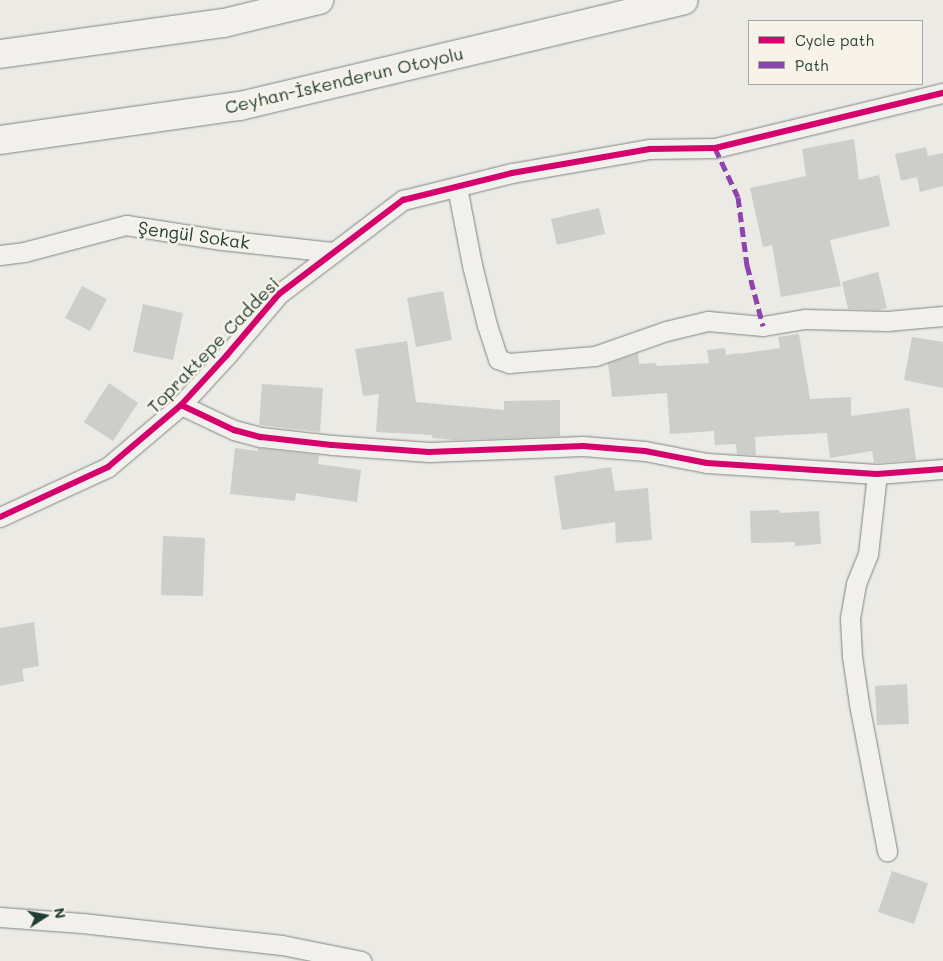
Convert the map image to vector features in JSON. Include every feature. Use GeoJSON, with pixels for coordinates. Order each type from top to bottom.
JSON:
{"type":"FeatureCollection","features":[{"type":"Feature","properties":{"kind":"highway"},"geometry":{"type":"LineString","coordinates":[[0,54],[224,23],[319,0]]}},
{"type":"Feature","properties":{"kind":"highway","name":"Ceyhan-İskenderun Otoyolu"},"geometry":{"type":"LineString","coordinates":[[0,140],[240,106],[684,0]]}},
{"type":"Feature","properties":{"kind":"street","name":"Topraktepe Caddesi"},"geometry":{"type":"LineString","coordinates":[[0,518],[108,467],[181,405],[228,355],[279,294],[402,200],[512,173],[650,150],[715,148],[943,93]]}},
{"type":"Feature","properties":{"kind":"street"},"geometry":{"type":"LineString","coordinates":[[457,187],[472,265],[487,325],[498,359],[509,364],[595,356],[666,331],[708,321],[763,326],[805,319],[887,322],[943,316]]}},
{"type":"Feature","properties":{"kind":"street","name":"Şengül Sokak"},"geometry":{"type":"LineString","coordinates":[[0,255],[24,252],[126,225],[222,240],[332,252]]}},
{"type":"Feature","properties":{"kind":"street"},"geometry":{"type":"LineString","coordinates":[[181,405],[243,432],[332,446],[429,452],[583,446],[645,451],[707,463],[877,474],[943,469]]}},
{"type":"Feature","properties":{"kind":"street"},"geometry":{"type":"LineString","coordinates":[[877,474],[868,554],[856,584],[850,618],[852,656],[859,704],[887,851]]}},
{"type":"Feature","properties":{"kind":"street"},"geometry":{"type":"LineString","coordinates":[[0,917],[82,922],[282,945],[361,961]]}},
{"type":"Feature","properties":{"kind":"building"},"geometry":{"type":"Polygon","coordinates":[[[854,139],[859,180],[879,175],[890,226],[830,240],[841,286],[781,297],[772,245],[763,247],[750,188],[806,176],[802,149],[854,139]]]}},
{"type":"Feature","properties":{"kind":"building"},"geometry":{"type":"Polygon","coordinates":[[[926,147],[928,156],[943,153],[943,186],[920,192],[917,177],[901,181],[895,154],[926,147]]]}},
{"type":"Feature","properties":{"kind":"building"},"geometry":{"type":"Polygon","coordinates":[[[599,208],[605,234],[557,245],[551,219],[599,208]]]}},
{"type":"Feature","properties":{"kind":"building"},"geometry":{"type":"Polygon","coordinates":[[[878,272],[887,308],[879,310],[848,309],[842,282],[878,272]]]}},
{"type":"Feature","properties":{"kind":"building"},"geometry":{"type":"Polygon","coordinates":[[[82,286],[107,299],[90,331],[65,318],[82,286]]]}},
{"type":"Feature","properties":{"kind":"building"},"geometry":{"type":"Polygon","coordinates":[[[443,291],[452,340],[416,347],[407,298],[443,291]]]}},
{"type":"Feature","properties":{"kind":"building"},"geometry":{"type":"Polygon","coordinates":[[[143,304],[183,313],[173,360],[133,352],[143,304]]]}},
{"type":"Feature","properties":{"kind":"building"},"geometry":{"type":"Polygon","coordinates":[[[799,334],[810,399],[851,397],[851,416],[909,408],[916,460],[874,463],[872,451],[830,458],[827,433],[755,437],[756,455],[737,454],[736,444],[715,445],[714,431],[670,434],[667,393],[612,397],[608,363],[638,353],[639,364],[656,363],[657,366],[709,363],[707,350],[725,348],[726,355],[780,348],[778,337],[799,334]]]}},
{"type":"Feature","properties":{"kind":"building"},"geometry":{"type":"Polygon","coordinates":[[[912,337],[943,342],[943,388],[904,380],[912,337]]]}},
{"type":"Feature","properties":{"kind":"building"},"geometry":{"type":"Polygon","coordinates":[[[407,341],[416,402],[504,410],[504,401],[560,400],[560,436],[455,440],[432,438],[432,435],[376,432],[379,394],[363,396],[355,349],[407,341]]]}},
{"type":"Feature","properties":{"kind":"building"},"geometry":{"type":"Polygon","coordinates":[[[109,383],[138,403],[113,441],[84,422],[109,383]]]}},
{"type":"Feature","properties":{"kind":"building"},"geometry":{"type":"Polygon","coordinates":[[[262,384],[323,388],[320,432],[259,425],[262,384]]]}},
{"type":"Feature","properties":{"kind":"building"},"geometry":{"type":"Polygon","coordinates":[[[235,448],[258,451],[258,448],[319,455],[318,464],[361,470],[357,502],[296,493],[295,501],[230,494],[235,448]]]}},
{"type":"Feature","properties":{"kind":"building"},"geometry":{"type":"Polygon","coordinates":[[[611,467],[615,491],[648,488],[652,540],[616,543],[615,522],[562,530],[554,476],[611,467]]]}},
{"type":"Feature","properties":{"kind":"building"},"geometry":{"type":"Polygon","coordinates":[[[779,510],[780,513],[819,511],[821,544],[795,546],[795,542],[751,543],[750,511],[779,510]]]}},
{"type":"Feature","properties":{"kind":"building"},"geometry":{"type":"Polygon","coordinates":[[[163,536],[205,538],[203,596],[161,595],[163,536]]]}},
{"type":"Feature","properties":{"kind":"building"},"geometry":{"type":"Polygon","coordinates":[[[34,622],[39,666],[22,669],[24,681],[0,686],[0,628],[34,622]]]}},
{"type":"Feature","properties":{"kind":"building"},"geometry":{"type":"Polygon","coordinates":[[[907,684],[909,724],[877,725],[875,686],[907,684]]]}},
{"type":"Feature","properties":{"kind":"building"},"geometry":{"type":"Polygon","coordinates":[[[892,871],[928,883],[914,924],[878,912],[892,871]]]}},
{"type":"Feature","properties":{"kind":"marked path"},"geometry":{"type":"LineString","coordinates":[[715,148],[738,197],[747,265],[763,326]]}},
{"type":"Feature","properties":{"kind":"cycle path"},"geometry":{"type":"LineString","coordinates":[[0,517],[108,467],[181,405],[279,294],[403,200],[512,173],[650,149],[715,148],[943,93]]}},
{"type":"Feature","properties":{"kind":"cycle path"},"geometry":{"type":"LineString","coordinates":[[181,405],[234,430],[261,437],[332,445],[429,452],[583,446],[645,451],[707,463],[877,474],[943,469]]}}]}
